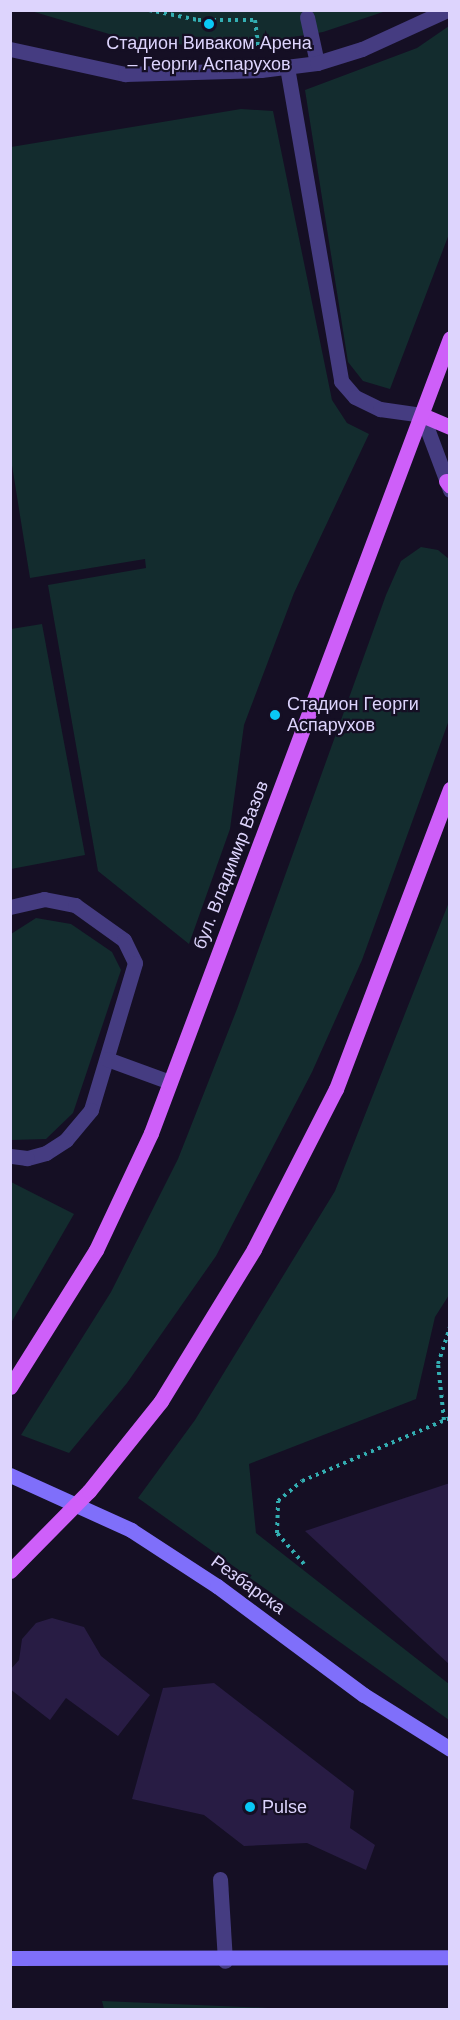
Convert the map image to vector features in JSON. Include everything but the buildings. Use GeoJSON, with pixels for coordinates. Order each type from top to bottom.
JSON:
{"type":"FeatureCollection","features":[{"type":"Feature","properties":{"kind":"main road","name":"бул. Владимир Вазов"},"geometry":{"type":"LineString","coordinates":[[10,1387],[42,1343],[96,1250],[170,1082],[450,338]]}},
{"type":"Feature","properties":{"kind":"main road"},"geometry":{"type":"LineString","coordinates":[[422,415],[450,427]]}},
{"type":"Feature","properties":{"kind":"main road"},"geometry":{"type":"LineString","coordinates":[[10,1571],[89,1491],[161,1401],[254,1249],[336,1089],[450,789]]}},
{"type":"Feature","properties":{"kind":"street"},"geometry":{"type":"LineString","coordinates":[[10,49],[125,74],[287,68],[317,63],[413,30],[447,10]]}},
{"type":"Feature","properties":{"kind":"street"},"geometry":{"type":"LineString","coordinates":[[307,17],[317,63]]}},
{"type":"Feature","properties":{"kind":"street"},"geometry":{"type":"LineString","coordinates":[[287,68],[341,381],[355,398],[380,409],[422,415],[448,486]]}},
{"type":"Feature","properties":{"kind":"street"},"geometry":{"type":"LineString","coordinates":[[10,907],[44,899],[75,905],[132,951],[132,981],[91,1110],[66,1140],[27,1158],[10,1156]]}},
{"type":"Feature","properties":{"kind":"street"},"geometry":{"type":"LineString","coordinates":[[107,1059],[170,1082]]}},
{"type":"Feature","properties":{"kind":"street","name":"Резбарска"},"geometry":{"type":"LineString","coordinates":[[10,1475],[132,1530],[217,1586],[364,1695],[450,1749]]}},
{"type":"Feature","properties":{"kind":"street"},"geometry":{"type":"LineString","coordinates":[[220,1879],[225,1961]]}},
{"type":"Feature","properties":{"kind":"street"},"geometry":{"type":"LineString","coordinates":[[10,1958],[225,1961],[450,1957]]}},
{"type":"Feature","properties":{"kind":"path"},"geometry":{"type":"LineString","coordinates":[[149,10],[198,20],[255,20],[261,70]]}},
{"type":"Feature","properties":{"kind":"path"},"geometry":{"type":"LineString","coordinates":[[444,1420],[438,1364],[450,1326]]}},
{"type":"Feature","properties":{"kind":"path"},"geometry":{"type":"LineString","coordinates":[[304,1564],[277,1533],[278,1502],[302,1481],[450,1418]]}},
{"type":"Feature","properties":{"kind":"green space","name":"Стадион Виваком Арена – Георги Аспарухов"},"geometry":{"type":"Polygon","coordinates":[[[31,11],[386,11],[323,32],[229,48],[133,41],[31,11]]]}},
{"type":"Feature","properties":{"kind":"green space"},"geometry":{"type":"Polygon","coordinates":[[[449,26],[449,234],[390,389],[363,381],[348,362],[305,90],[417,48],[449,26]]]}},
{"type":"Feature","properties":{"kind":"green space"},"geometry":{"type":"Polygon","coordinates":[[[241,109],[273,111],[332,400],[347,423],[369,434],[294,593],[244,725],[230,829],[189,944],[98,871],[48,585],[146,568],[145,559],[30,578],[11,459],[11,147],[241,109]]]}},
{"type":"Feature","properties":{"kind":"green space"},"geometry":{"type":"Polygon","coordinates":[[[421,547],[438,550],[449,559],[449,720],[362,960],[312,1072],[216,1256],[127,1383],[69,1453],[21,1435],[111,1292],[178,1159],[237,1009],[386,595],[401,561],[421,547]]]}},
{"type":"Feature","properties":{"kind":"green space"},"geometry":{"type":"Polygon","coordinates":[[[42,624],[85,855],[11,869],[11,629],[42,624]]]}},
{"type":"Feature","properties":{"kind":"green space"},"geometry":{"type":"Polygon","coordinates":[[[449,902],[449,1295],[435,1317],[416,1399],[249,1464],[256,1533],[449,1684],[449,1720],[138,1498],[195,1420],[335,1191],[449,902]]]}},
{"type":"Feature","properties":{"kind":"green space"},"geometry":{"type":"Polygon","coordinates":[[[36,918],[71,924],[112,952],[121,970],[73,1113],[46,1139],[11,1140],[11,934],[36,918]]]}},
{"type":"Feature","properties":{"kind":"green space"},"geometry":{"type":"Polygon","coordinates":[[[11,1182],[74,1214],[11,1323],[11,1182]]]}},
{"type":"Feature","properties":{"kind":"green space"},"geometry":{"type":"Polygon","coordinates":[[[102,2001],[269,2008],[270,2009],[104,2009],[102,2001]]]}},
{"type":"Feature","properties":{"kind":"place","name":"Стадион Виваком Арена – Георги Аспарухов"},"geometry":{"type":"Point","coordinates":[209,24]}},
{"type":"Feature","properties":{"kind":"place","name":"Стадион Георги Аспарухов"},"geometry":{"type":"Point","coordinates":[275,715]}},
{"type":"Feature","properties":{"kind":"place","name":"Pulse"},"geometry":{"type":"Point","coordinates":[250,1807]}}]}
